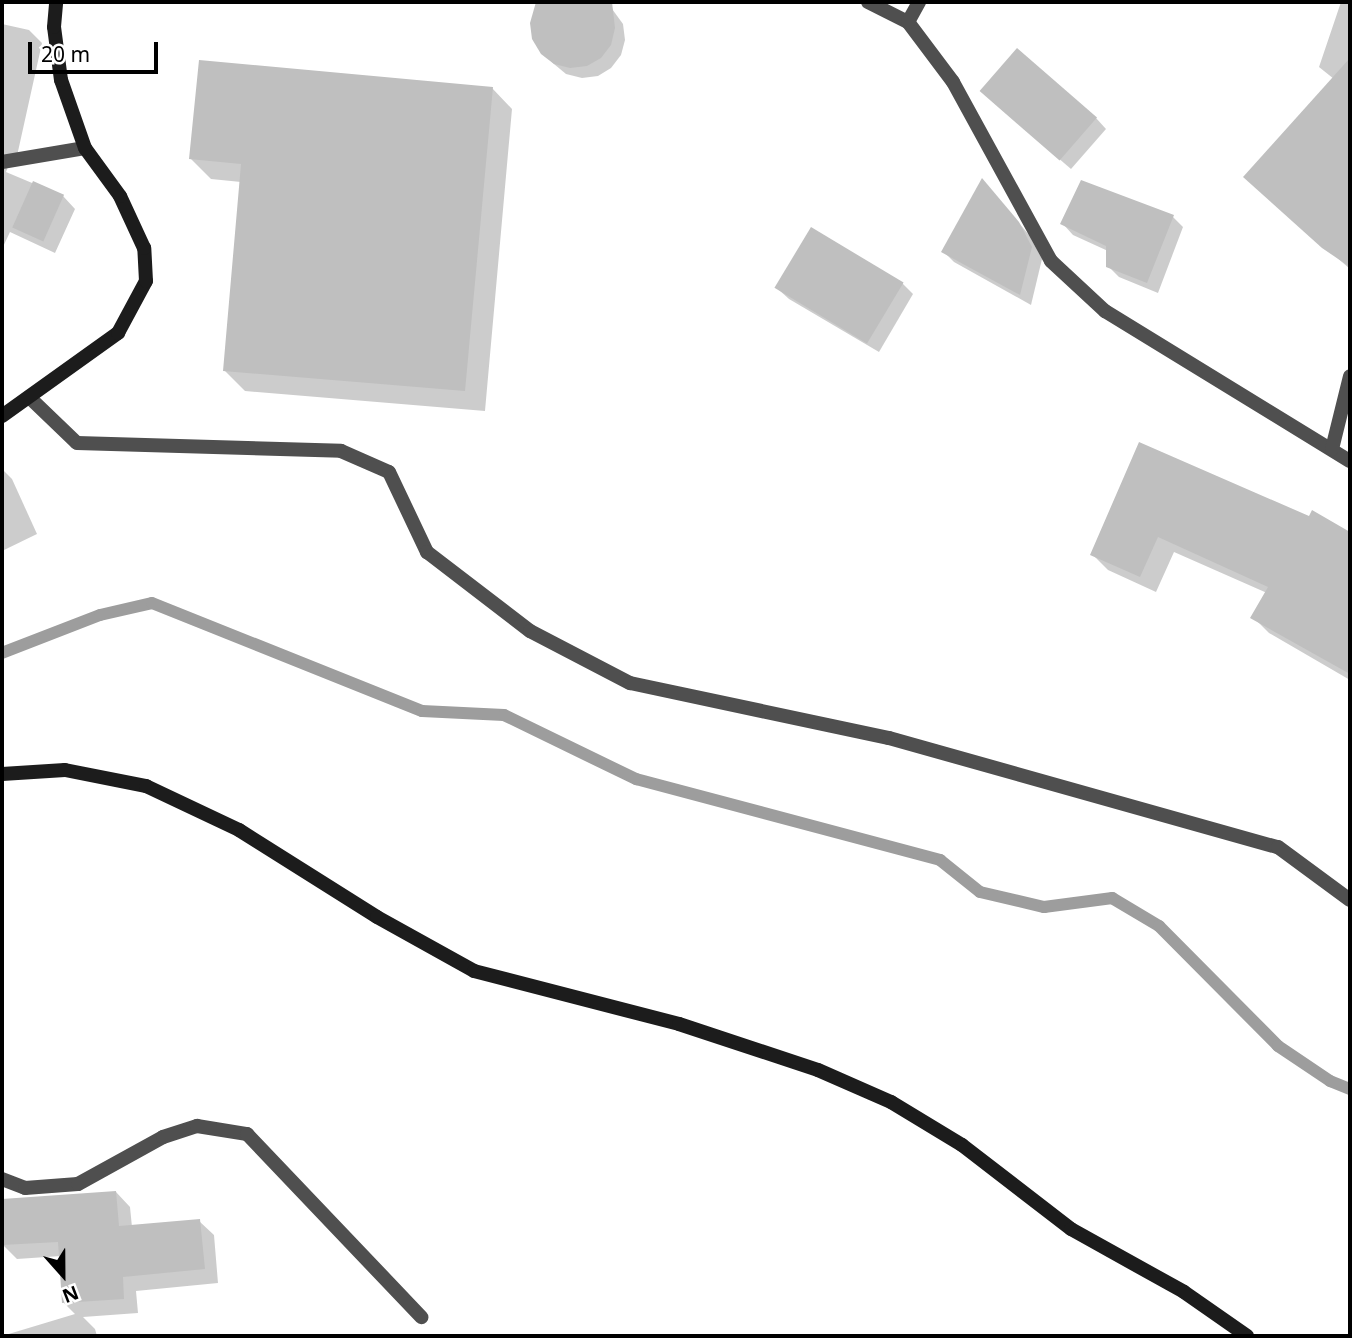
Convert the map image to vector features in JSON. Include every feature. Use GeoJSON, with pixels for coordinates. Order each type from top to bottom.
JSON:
{"type":"FeatureCollection","features":[{"type":"Feature","properties":{"kind":"street"},"geometry":{"type":"LineString","coordinates":[[2,415],[118,333],[146,281],[144,248],[120,196],[85,148],[61,80],[54,27],[56,2]]}},
{"type":"Feature","properties":{"kind":"street"},"geometry":{"type":"LineString","coordinates":[[869,2],[908,22],[953,82],[1051,261],[1105,311],[1350,461]]}},
{"type":"Feature","properties":{"kind":"street"},"geometry":{"type":"LineString","coordinates":[[908,22],[919,2]]}},
{"type":"Feature","properties":{"kind":"street"},"geometry":{"type":"LineString","coordinates":[[2,162],[85,148]]}},
{"type":"Feature","properties":{"kind":"street"},"geometry":{"type":"LineString","coordinates":[[1332,449],[1350,376]]}},
{"type":"Feature","properties":{"kind":"street"},"geometry":{"type":"LineString","coordinates":[[29,397],[77,443],[341,451],[389,472],[428,552],[530,631],[630,683],[889,738],[1278,847],[1350,900]]}},
{"type":"Feature","properties":{"kind":"street"},"geometry":{"type":"LineString","coordinates":[[2,774],[65,770],[146,786],[240,830],[377,917],[474,971],[679,1024],[818,1070],[891,1102],[962,1145],[1071,1229],[1184,1292],[1247,1336]]}},
{"type":"Feature","properties":{"kind":"street"},"geometry":{"type":"LineString","coordinates":[[2,1179],[25,1188],[79,1184],[163,1137],[197,1126],[247,1134],[421,1317]]}},
{"type":"Feature","properties":{"kind":"building"},"geometry":{"type":"Polygon","coordinates":[[[536,2],[612,2],[615,28],[611,45],[601,58],[587,66],[570,68],[554,64],[541,54],[532,39],[530,23],[536,2]]]}},
{"type":"Feature","properties":{"kind":"building"},"geometry":{"type":"Polygon","coordinates":[[[1017,48],[1097,118],[1060,161],[980,91],[1017,48]]]}},
{"type":"Feature","properties":{"kind":"building"},"geometry":{"type":"Polygon","coordinates":[[[1350,58],[1350,267],[1322,248],[1243,177],[1350,58]]]}},
{"type":"Feature","properties":{"kind":"building"},"geometry":{"type":"Polygon","coordinates":[[[199,60],[493,87],[465,391],[223,371],[241,164],[189,159],[199,60]]]}},
{"type":"Feature","properties":{"kind":"building"},"geometry":{"type":"Polygon","coordinates":[[[982,178],[1019,222],[1032,247],[1020,295],[941,252],[982,178]]]}},
{"type":"Feature","properties":{"kind":"building"},"geometry":{"type":"Polygon","coordinates":[[[1081,180],[1174,215],[1147,283],[1106,267],[1106,246],[1060,224],[1081,180]]]}},
{"type":"Feature","properties":{"kind":"building"},"geometry":{"type":"Polygon","coordinates":[[[33,181],[64,195],[43,241],[12,228],[33,181]]]}},
{"type":"Feature","properties":{"kind":"building"},"geometry":{"type":"Polygon","coordinates":[[[811,227],[904,283],[867,343],[774,288],[811,227]]]}},
{"type":"Feature","properties":{"kind":"building"},"geometry":{"type":"Polygon","coordinates":[[[1139,442],[1309,516],[1312,510],[1350,532],[1350,674],[1250,618],[1268,587],[1158,537],[1140,577],[1090,555],[1139,442]]]}},
{"type":"Feature","properties":{"kind":"building"},"geometry":{"type":"Polygon","coordinates":[[[116,1191],[119,1226],[200,1219],[205,1269],[123,1277],[124,1299],[62,1303],[58,1242],[2,1245],[2,1199],[116,1191]]]}},
{"type":"Feature","properties":{"kind":"waterway"},"geometry":{"type":"LineString","coordinates":[[2,653],[100,615],[152,603],[422,711],[504,715],[636,779],[940,860],[980,892],[1044,907],[1112,898],[1159,926],[1278,1046],[1330,1081],[1350,1089]]}}]}
